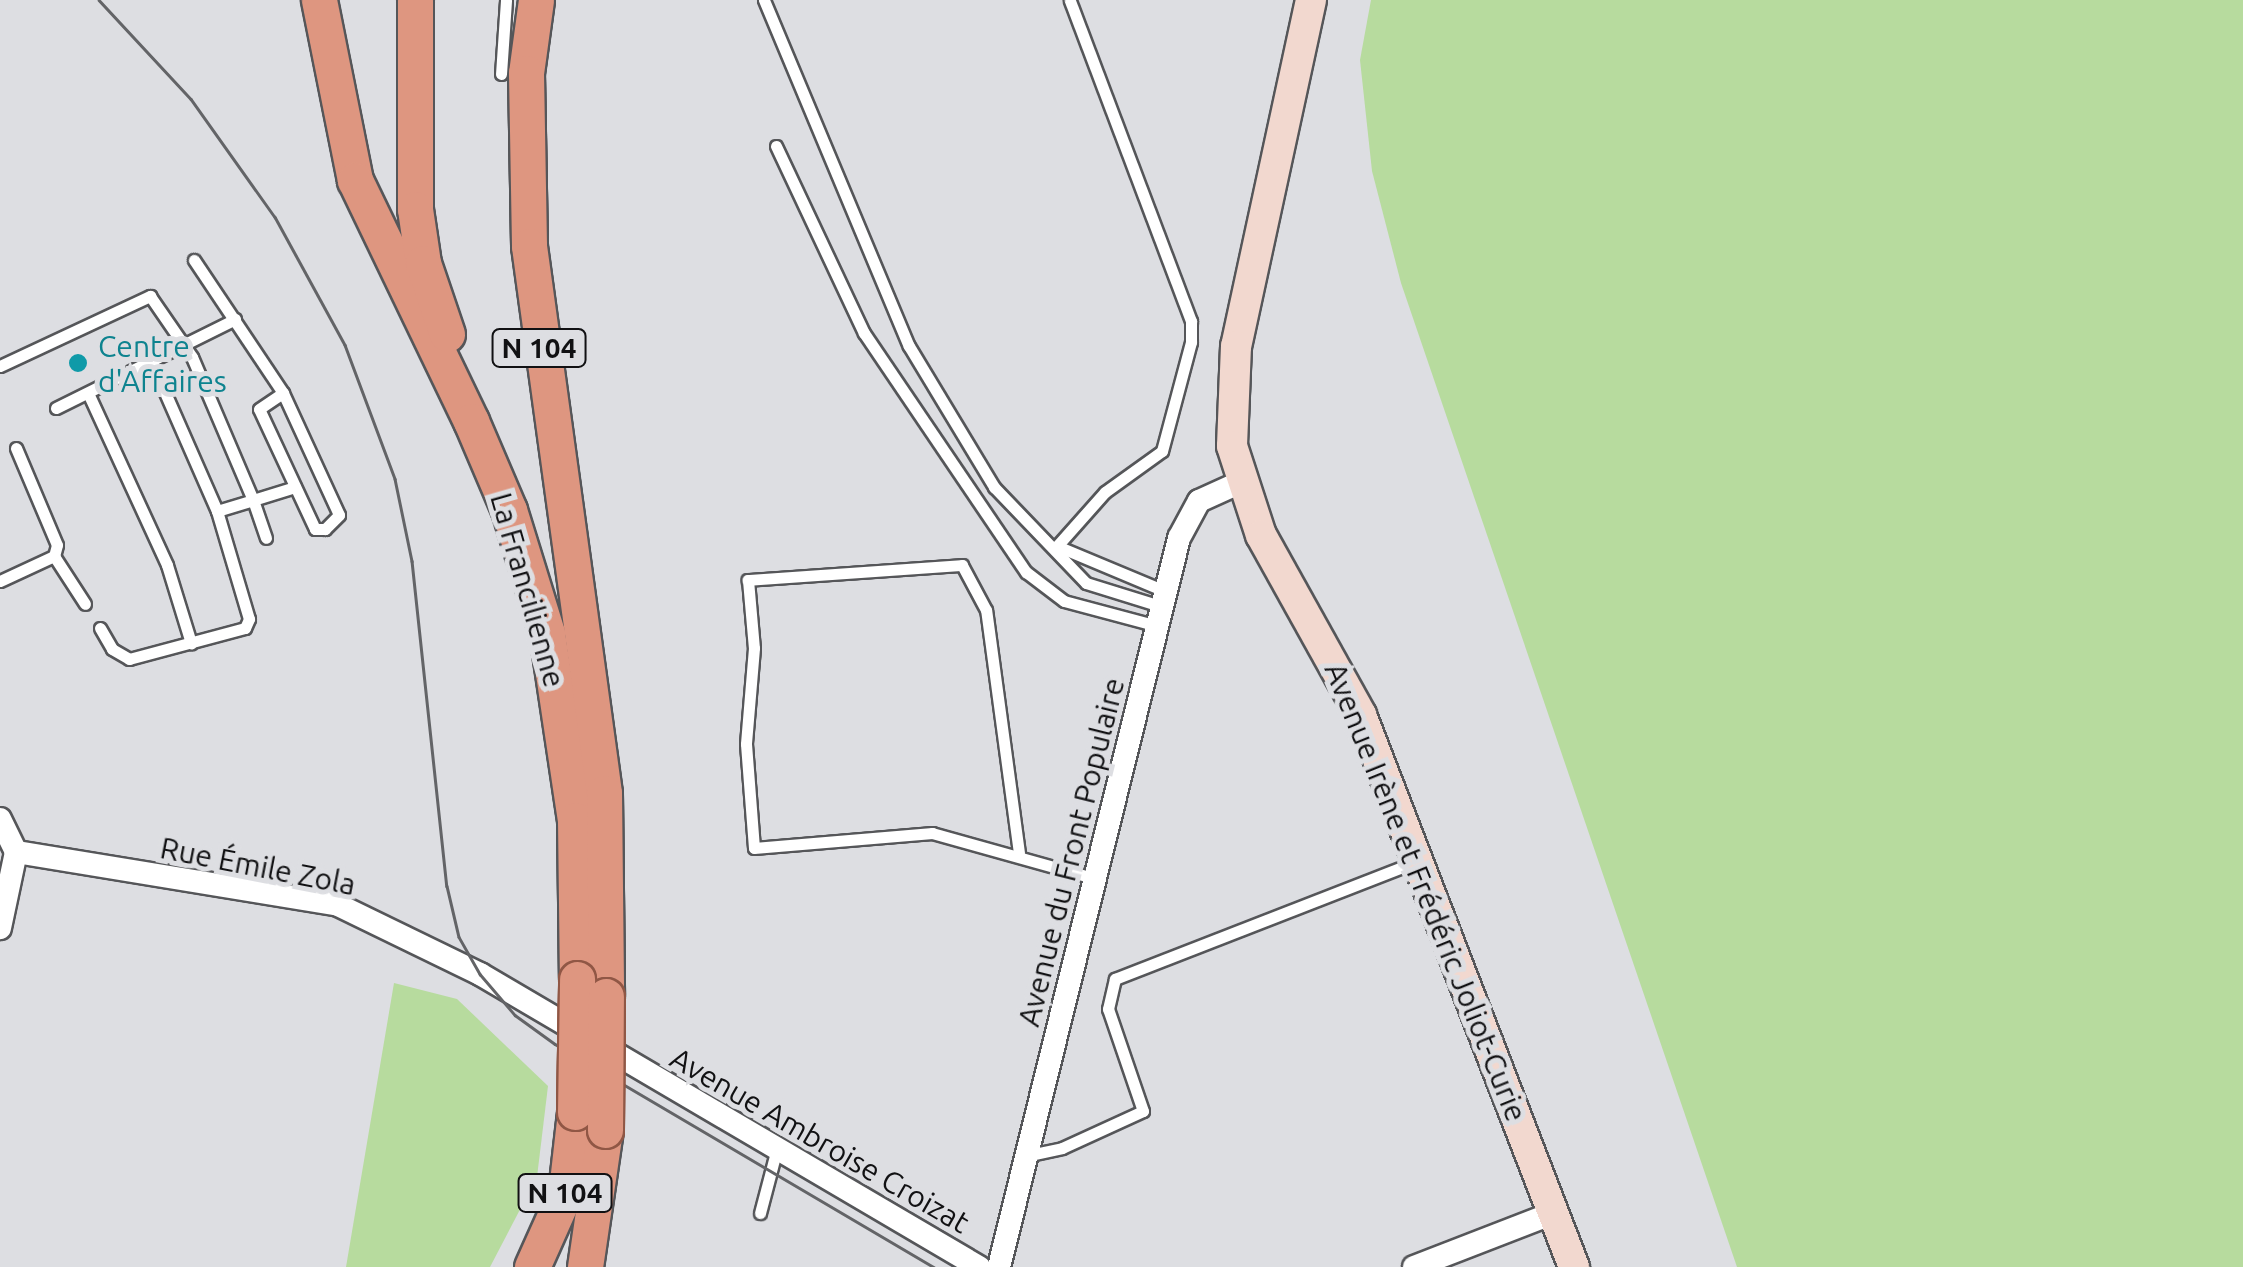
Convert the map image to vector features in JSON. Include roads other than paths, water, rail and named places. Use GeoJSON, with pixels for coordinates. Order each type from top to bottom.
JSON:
{"type":"FeatureCollection","features":[{"type":"Feature","properties":{"kind":"highway","name":"La Francilienne"},"geometry":{"type":"LineString","coordinates":[[319,0],[355,180],[471,420],[509,510],[559,689],[592,988]]}},
{"type":"Feature","properties":{"kind":"highway"},"geometry":{"type":"LineString","coordinates":[[415,0],[414,209],[437,308],[470,386],[471,420]]}},
{"type":"Feature","properties":{"kind":"highway","name":"La Francilienne"},"geometry":{"type":"LineString","coordinates":[[536,0],[514,74],[535,314],[604,792],[592,988],[585,1267]]}},
{"type":"Feature","properties":{"kind":"highway"},"geometry":{"type":"LineString","coordinates":[[514,74],[546,42],[552,0]]}},
{"type":"Feature","properties":{"kind":"highway","name":"La Francilienne"},"geometry":{"type":"LineString","coordinates":[[532,1267],[566,1191],[590,1121]]}},
{"type":"Feature","properties":{"kind":"main road","name":"Avenue Irène et Frédéric Joliot-Curie"},"geometry":{"type":"LineString","coordinates":[[1311,0],[1231,374],[1232,446],[1241,482],[1269,551],[1344,676],[1574,1267]]}},
{"type":"Feature","properties":{"kind":"street","name":"Avenue du Front Populaire"},"geometry":{"type":"LineString","coordinates":[[1000,1267],[1188,515],[1199,500],[1241,482]]}},
{"type":"Feature","properties":{"kind":"street"},"geometry":{"type":"LineString","coordinates":[[0,819],[16,852],[3,899],[0,928]]}},
{"type":"Feature","properties":{"kind":"street","name":"Rue Émile Zola"},"geometry":{"type":"LineString","coordinates":[[16,852],[338,905],[480,974],[631,1066]]}},
{"type":"Feature","properties":{"kind":"street","name":"Avenue Ambroise Croizat"},"geometry":{"type":"LineString","coordinates":[[631,1066],[979,1267]]}},
{"type":"Feature","properties":{"kind":"street"},"geometry":{"type":"LineString","coordinates":[[1414,1267],[1554,1213]]}},
{"type":"Feature","properties":{"kind":"lane"},"geometry":{"type":"LineString","coordinates":[[506,0],[514,74]]}},
{"type":"Feature","properties":{"kind":"lane"},"geometry":{"type":"LineString","coordinates":[[764,0],[918,362],[994,486],[1023,522],[1056,546],[1086,583],[1163,608]]}},
{"type":"Feature","properties":{"kind":"lane"},"geometry":{"type":"LineString","coordinates":[[1056,546],[1106,492],[1162,451],[1192,342],[1191,322],[1070,0]]}},
{"type":"Feature","properties":{"kind":"lane"},"geometry":{"type":"LineString","coordinates":[[776,146],[864,333],[1026,572],[1064,601],[1163,608]]}},
{"type":"Feature","properties":{"kind":"lane"},"geometry":{"type":"LineString","coordinates":[[194,260],[282,393],[340,515],[336,524],[315,528],[259,409],[282,393]]}},
{"type":"Feature","properties":{"kind":"lane"},"geometry":{"type":"LineString","coordinates":[[0,366],[150,296],[186,347],[266,538]]}},
{"type":"Feature","properties":{"kind":"lane"},"geometry":{"type":"LineString","coordinates":[[56,408],[186,347],[235,319]]}},
{"type":"Feature","properties":{"kind":"lane"},"geometry":{"type":"LineString","coordinates":[[100,628],[112,649],[129,660],[245,628],[249,619],[217,512],[152,363]]}},
{"type":"Feature","properties":{"kind":"lane"},"geometry":{"type":"LineString","coordinates":[[88,393],[157,540],[191,643]]}},
{"type":"Feature","properties":{"kind":"lane"},"geometry":{"type":"LineString","coordinates":[[16,448],[57,545],[54,556],[85,604]]}},
{"type":"Feature","properties":{"kind":"lane"},"geometry":{"type":"LineString","coordinates":[[217,512],[295,487]]}},
{"type":"Feature","properties":{"kind":"lane"},"geometry":{"type":"LineString","coordinates":[[1056,546],[1105,563],[1146,588],[1163,608]]}},
{"type":"Feature","properties":{"kind":"lane"},"geometry":{"type":"LineString","coordinates":[[0,582],[54,556]]}},
{"type":"Feature","properties":{"kind":"lane"},"geometry":{"type":"LineString","coordinates":[[1019,853],[986,610],[962,564],[748,580],[754,648],[746,744],[754,848],[932,833],[1019,853],[1096,879]]}},
{"type":"Feature","properties":{"kind":"lane"},"geometry":{"type":"LineString","coordinates":[[1025,1156],[1062,1148],[1142,1111],[1108,1009],[1115,979],[1418,861]]}},
{"type":"Feature","properties":{"kind":"lane"},"geometry":{"type":"LineString","coordinates":[[760,1213],[777,1148]]}},
{"type":"Feature","properties":{"kind":"tram line"},"geometry":{"type":"LineString","coordinates":[[99,0],[191,99],[275,217],[345,345],[395,479],[412,561],[447,886],[459,937],[480,974],[515,1015],[555,1044],[934,1267]]}},
{"type":"Feature","properties":{"kind":"place","name":"Centre d'Affaires"},"geometry":{"type":"Point","coordinates":[78,363]}}]}
